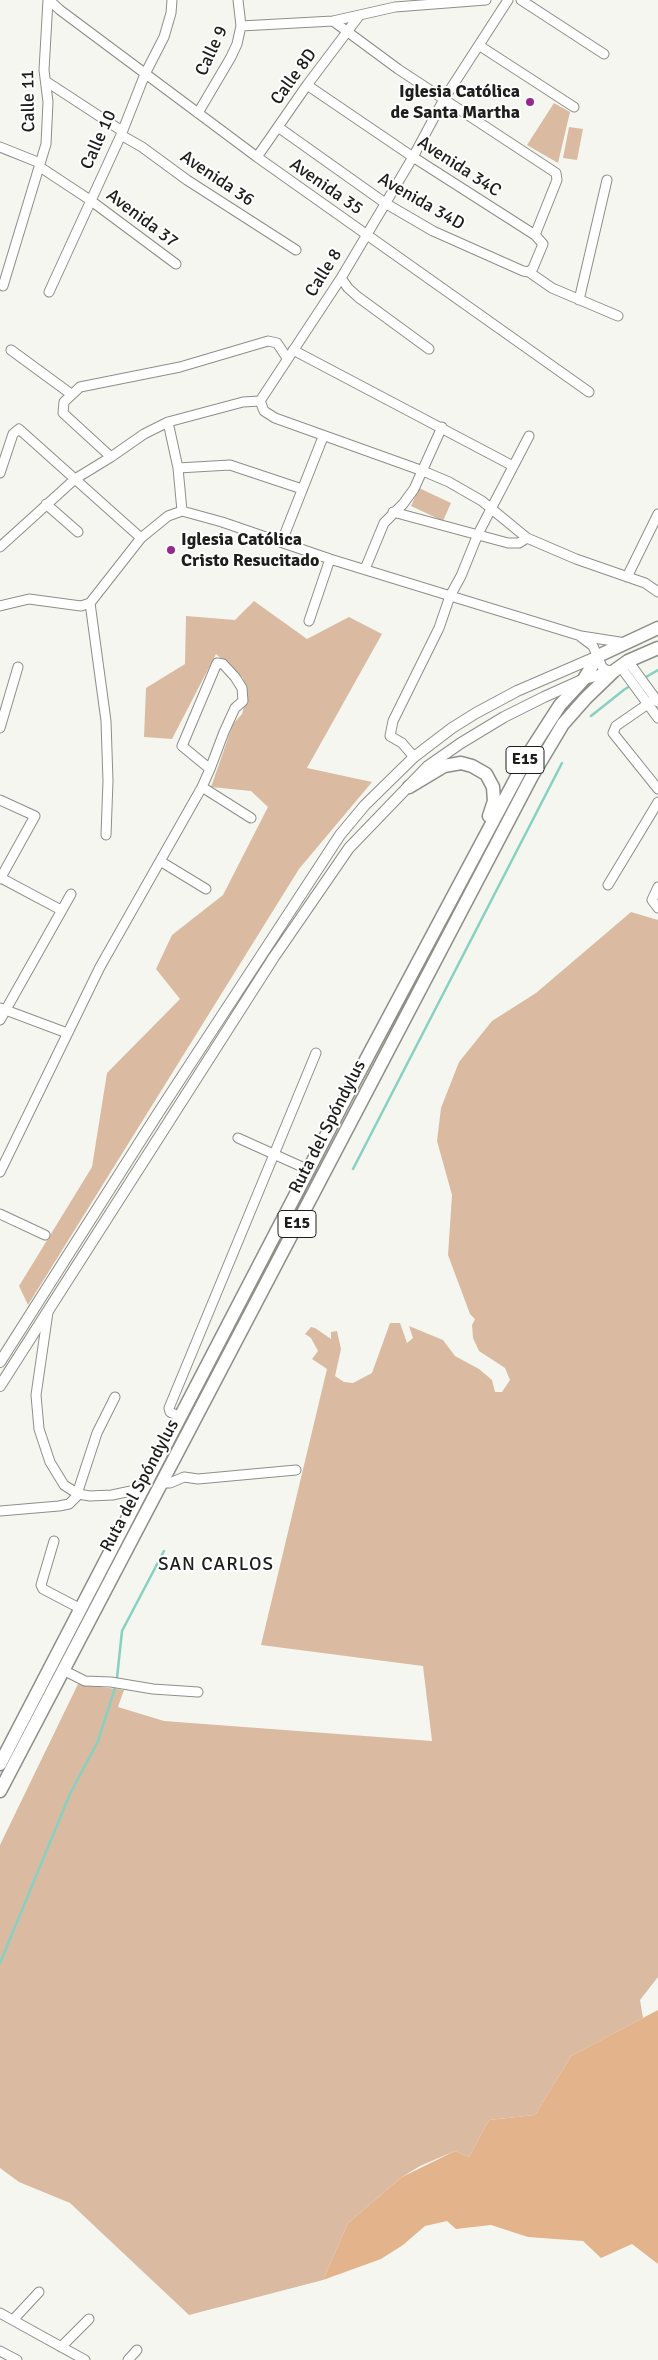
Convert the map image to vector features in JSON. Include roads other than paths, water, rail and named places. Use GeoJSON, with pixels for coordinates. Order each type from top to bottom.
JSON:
{"type":"FeatureCollection","features":[{"type":"Feature","properties":{"kind":"highway"},"geometry":{"type":"LineString","coordinates":[[598,656],[658,628]]}},
{"type":"Feature","properties":{"kind":"highway","name":"Ruta del Spóndylus"},"geometry":{"type":"LineString","coordinates":[[0,1791],[249,1319],[516,804],[563,724],[621,666],[658,648]]}},
{"type":"Feature","properties":{"kind":"highway","name":"Ruta del Spóndylus"},"geometry":{"type":"LineString","coordinates":[[0,1764],[309,1170],[536,742],[560,705],[584,679],[598,656]]}},
{"type":"Feature","properties":{"kind":"highway"},"geometry":{"type":"LineString","coordinates":[[409,787],[444,766],[452,764],[468,765],[486,774],[493,786],[494,801],[478,850]]}},
{"type":"Feature","properties":{"kind":"main road"},"geometry":{"type":"LineString","coordinates":[[0,1362],[150,1126],[335,842],[365,805],[414,756],[476,713],[517,691],[598,656]]}},
{"type":"Feature","properties":{"kind":"main road"},"geometry":{"type":"LineString","coordinates":[[0,1386],[158,1136],[330,873],[366,829],[428,766],[482,730],[544,697],[584,679],[621,666]]}},
{"type":"Feature","properties":{"kind":"street","name":"Avenida 35"},"geometry":{"type":"LineString","coordinates":[[49,0],[257,158],[589,392]]}},
{"type":"Feature","properties":{"kind":"street","name":"Calle 11"},"geometry":{"type":"LineString","coordinates":[[3,286],[40,165],[48,122],[45,50],[49,0]]}},
{"type":"Feature","properties":{"kind":"street","name":"Calle 10"},"geometry":{"type":"LineString","coordinates":[[49,292],[121,133],[145,74],[164,37],[171,13],[172,0]]}},
{"type":"Feature","properties":{"kind":"street","name":"Calle 9"},"geometry":{"type":"LineString","coordinates":[[198,113],[231,57],[241,26],[238,0]]}},
{"type":"Feature","properties":{"kind":"street"},"geometry":{"type":"LineString","coordinates":[[241,26],[333,21],[359,16],[395,4],[486,0]]}},
{"type":"Feature","properties":{"kind":"street","name":"Calle 8"},"geometry":{"type":"LineString","coordinates":[[260,401],[341,278],[413,157],[444,99],[508,0]]}},
{"type":"Feature","properties":{"kind":"street"},"geometry":{"type":"LineString","coordinates":[[521,0],[604,54]]}},
{"type":"Feature","properties":{"kind":"street","name":"Calle 8D"},"geometry":{"type":"LineString","coordinates":[[257,158],[307,85],[359,16]]}},
{"type":"Feature","properties":{"kind":"street"},"geometry":{"type":"LineString","coordinates":[[333,21],[444,99],[556,173],[557,180],[535,235]]}},
{"type":"Feature","properties":{"kind":"street"},"geometry":{"type":"LineString","coordinates":[[480,46],[574,107]]}},
{"type":"Feature","properties":{"kind":"street","name":"Avenida 36"},"geometry":{"type":"LineString","coordinates":[[46,82],[296,250]]}},
{"type":"Feature","properties":{"kind":"street","name":"Avenida 34C"},"geometry":{"type":"LineString","coordinates":[[307,85],[413,157],[535,235],[543,244],[533,268],[529,272]]}},
{"type":"Feature","properties":{"kind":"street","name":"Avenida 34D"},"geometry":{"type":"LineString","coordinates":[[278,127],[385,203],[433,231],[529,272],[552,288],[618,316]]}},
{"type":"Feature","properties":{"kind":"street","name":"Avenida 37"},"geometry":{"type":"LineString","coordinates":[[0,147],[40,165],[176,264]]}},
{"type":"Feature","properties":{"kind":"street"},"geometry":{"type":"LineString","coordinates":[[579,300],[607,180]]}},
{"type":"Feature","properties":{"kind":"street"},"geometry":{"type":"LineString","coordinates":[[341,278],[358,297],[428,349]]}},
{"type":"Feature","properties":{"kind":"street"},"geometry":{"type":"LineString","coordinates":[[111,457],[63,413],[62,405],[71,394],[89,384],[146,376],[268,341],[277,343],[287,358]]}},
{"type":"Feature","properties":{"kind":"street"},"geometry":{"type":"LineString","coordinates":[[11,350],[71,394]]}},
{"type":"Feature","properties":{"kind":"street"},"geometry":{"type":"LineString","coordinates":[[293,350],[513,466]]}},
{"type":"Feature","properties":{"kind":"street"},"geometry":{"type":"LineString","coordinates":[[0,547],[75,479],[144,434],[168,422],[243,402],[260,401],[264,411],[323,436],[424,471],[482,502],[527,538],[576,559],[645,583],[658,592]]}},
{"type":"Feature","properties":{"kind":"street"},"geometry":{"type":"LineString","coordinates":[[168,422],[178,468],[182,512]]}},
{"type":"Feature","properties":{"kind":"street"},"geometry":{"type":"LineString","coordinates":[[365,569],[384,523],[408,498],[424,471],[442,427]]}},
{"type":"Feature","properties":{"kind":"street"},"geometry":{"type":"LineString","coordinates":[[0,472],[13,434],[19,429],[141,538]]}},
{"type":"Feature","properties":{"kind":"street"},"geometry":{"type":"LineString","coordinates":[[282,541],[323,436]]}},
{"type":"Feature","properties":{"kind":"street"},"geometry":{"type":"LineString","coordinates":[[414,756],[402,743],[390,736],[391,726],[439,628],[450,596],[461,576],[478,534],[529,436]]}},
{"type":"Feature","properties":{"kind":"street"},"geometry":{"type":"LineString","coordinates":[[178,468],[230,465],[302,489]]}},
{"type":"Feature","properties":{"kind":"street"},"geometry":{"type":"LineString","coordinates":[[46,504],[78,532]]}},
{"type":"Feature","properties":{"kind":"street"},"geometry":{"type":"LineString","coordinates":[[0,606],[29,599],[81,606],[90,603],[141,538],[168,516],[182,512],[282,541],[330,559],[581,636],[626,643]]}},
{"type":"Feature","properties":{"kind":"street"},"geometry":{"type":"LineString","coordinates":[[393,512],[514,544],[527,538]]}},
{"type":"Feature","properties":{"kind":"street"},"geometry":{"type":"LineString","coordinates":[[627,577],[658,514]]}},
{"type":"Feature","properties":{"kind":"street"},"geometry":{"type":"LineString","coordinates":[[309,620],[330,559]]}},
{"type":"Feature","properties":{"kind":"street"},"geometry":{"type":"LineString","coordinates":[[90,603],[106,721],[108,781],[106,835]]}},
{"type":"Feature","properties":{"kind":"street"},"geometry":{"type":"LineString","coordinates":[[581,636],[593,646],[604,669],[621,666],[640,678],[657,701],[648,704],[616,726],[614,733],[658,789]]}},
{"type":"Feature","properties":{"kind":"street"},"geometry":{"type":"LineString","coordinates":[[0,1172],[100,967],[202,787],[210,769],[231,716],[243,701],[242,688],[235,677],[223,664],[217,662],[182,746],[210,769]]}},
{"type":"Feature","properties":{"kind":"street"},"geometry":{"type":"LineString","coordinates":[[621,666],[658,718]]}},
{"type":"Feature","properties":{"kind":"street"},"geometry":{"type":"LineString","coordinates":[[0,728],[18,667]]}},
{"type":"Feature","properties":{"kind":"street"},"geometry":{"type":"LineString","coordinates":[[202,787],[252,818]]}},
{"type":"Feature","properties":{"kind":"street"},"geometry":{"type":"LineString","coordinates":[[0,800],[35,816],[0,879],[61,910]]}},
{"type":"Feature","properties":{"kind":"street"},"geometry":{"type":"LineString","coordinates":[[608,885],[658,802]]}},
{"type":"Feature","properties":{"kind":"street"},"geometry":{"type":"LineString","coordinates":[[160,861],[206,889]]}},
{"type":"Feature","properties":{"kind":"street"},"geometry":{"type":"LineString","coordinates":[[658,888],[652,900],[658,908]]}},
{"type":"Feature","properties":{"kind":"street"},"geometry":{"type":"LineString","coordinates":[[0,1020],[2,1009],[71,894]]}},
{"type":"Feature","properties":{"kind":"street"},"geometry":{"type":"LineString","coordinates":[[2,1009],[67,1033]]}},
{"type":"Feature","properties":{"kind":"street"},"geometry":{"type":"LineString","coordinates":[[180,1418],[170,1412],[169,1408],[316,1053]]}},
{"type":"Feature","properties":{"kind":"street"},"geometry":{"type":"LineString","coordinates":[[238,1138],[309,1170]]}},
{"type":"Feature","properties":{"kind":"street"},"geometry":{"type":"LineString","coordinates":[[0,1214],[45,1235]]}},
{"type":"Feature","properties":{"kind":"street"},"geometry":{"type":"LineString","coordinates":[[48,1310],[36,1395],[39,1429],[46,1454],[55,1472],[64,1486],[78,1494],[90,1496],[145,1488]]}},
{"type":"Feature","properties":{"kind":"street"},"geometry":{"type":"LineString","coordinates":[[0,1511],[69,1504],[78,1494],[97,1433],[115,1397]]}},
{"type":"Feature","properties":{"kind":"street"},"geometry":{"type":"LineString","coordinates":[[161,1483],[170,1483],[184,1477],[198,1479],[296,1470]]}},
{"type":"Feature","properties":{"kind":"street"},"geometry":{"type":"LineString","coordinates":[[54,1541],[41,1585],[43,1589],[82,1609]]}},
{"type":"Feature","properties":{"kind":"street"},"geometry":{"type":"LineString","coordinates":[[63,1670],[85,1681],[198,1692]]}},
{"type":"Feature","properties":{"kind":"street"},"geometry":{"type":"LineString","coordinates":[[13,2320],[39,2292]]}},
{"type":"Feature","properties":{"kind":"street"},"geometry":{"type":"LineString","coordinates":[[0,2313],[85,2360]]}},
{"type":"Feature","properties":{"kind":"street"},"geometry":{"type":"LineString","coordinates":[[61,2347],[89,2319]]}},
{"type":"Feature","properties":{"kind":"street"},"geometry":{"type":"LineString","coordinates":[[128,2360],[138,2350]]}},
{"type":"Feature","properties":{"kind":"street"},"geometry":{"type":"LineString","coordinates":[[0,2351],[17,2360]]}},
{"type":"Feature","properties":{"kind":"waterway"},"geometry":{"type":"LineString","coordinates":[[591,716],[625,689],[658,670]]}},
{"type":"Feature","properties":{"kind":"waterway"},"geometry":{"type":"LineString","coordinates":[[353,1169],[562,763]]}},
{"type":"Feature","properties":{"kind":"waterway"},"geometry":{"type":"LineString","coordinates":[[117,1678],[122,1631],[164,1551]]}},
{"type":"Feature","properties":{"kind":"waterway"},"geometry":{"type":"LineString","coordinates":[[0,1963],[70,1794],[98,1741],[115,1688]]}},
{"type":"Feature","properties":{"kind":"place","name":"Iglesia Católica de Santa Martha"},"geometry":{"type":"Point","coordinates":[530,102]}},
{"type":"Feature","properties":{"kind":"place","name":"Iglesia Católica Cristo Resucitado"},"geometry":{"type":"Point","coordinates":[171,550]}},
{"type":"Feature","properties":{"kind":"district","name":"SAN CARLOS"},"geometry":{"type":"Point","coordinates":[216,1565]}}]}
